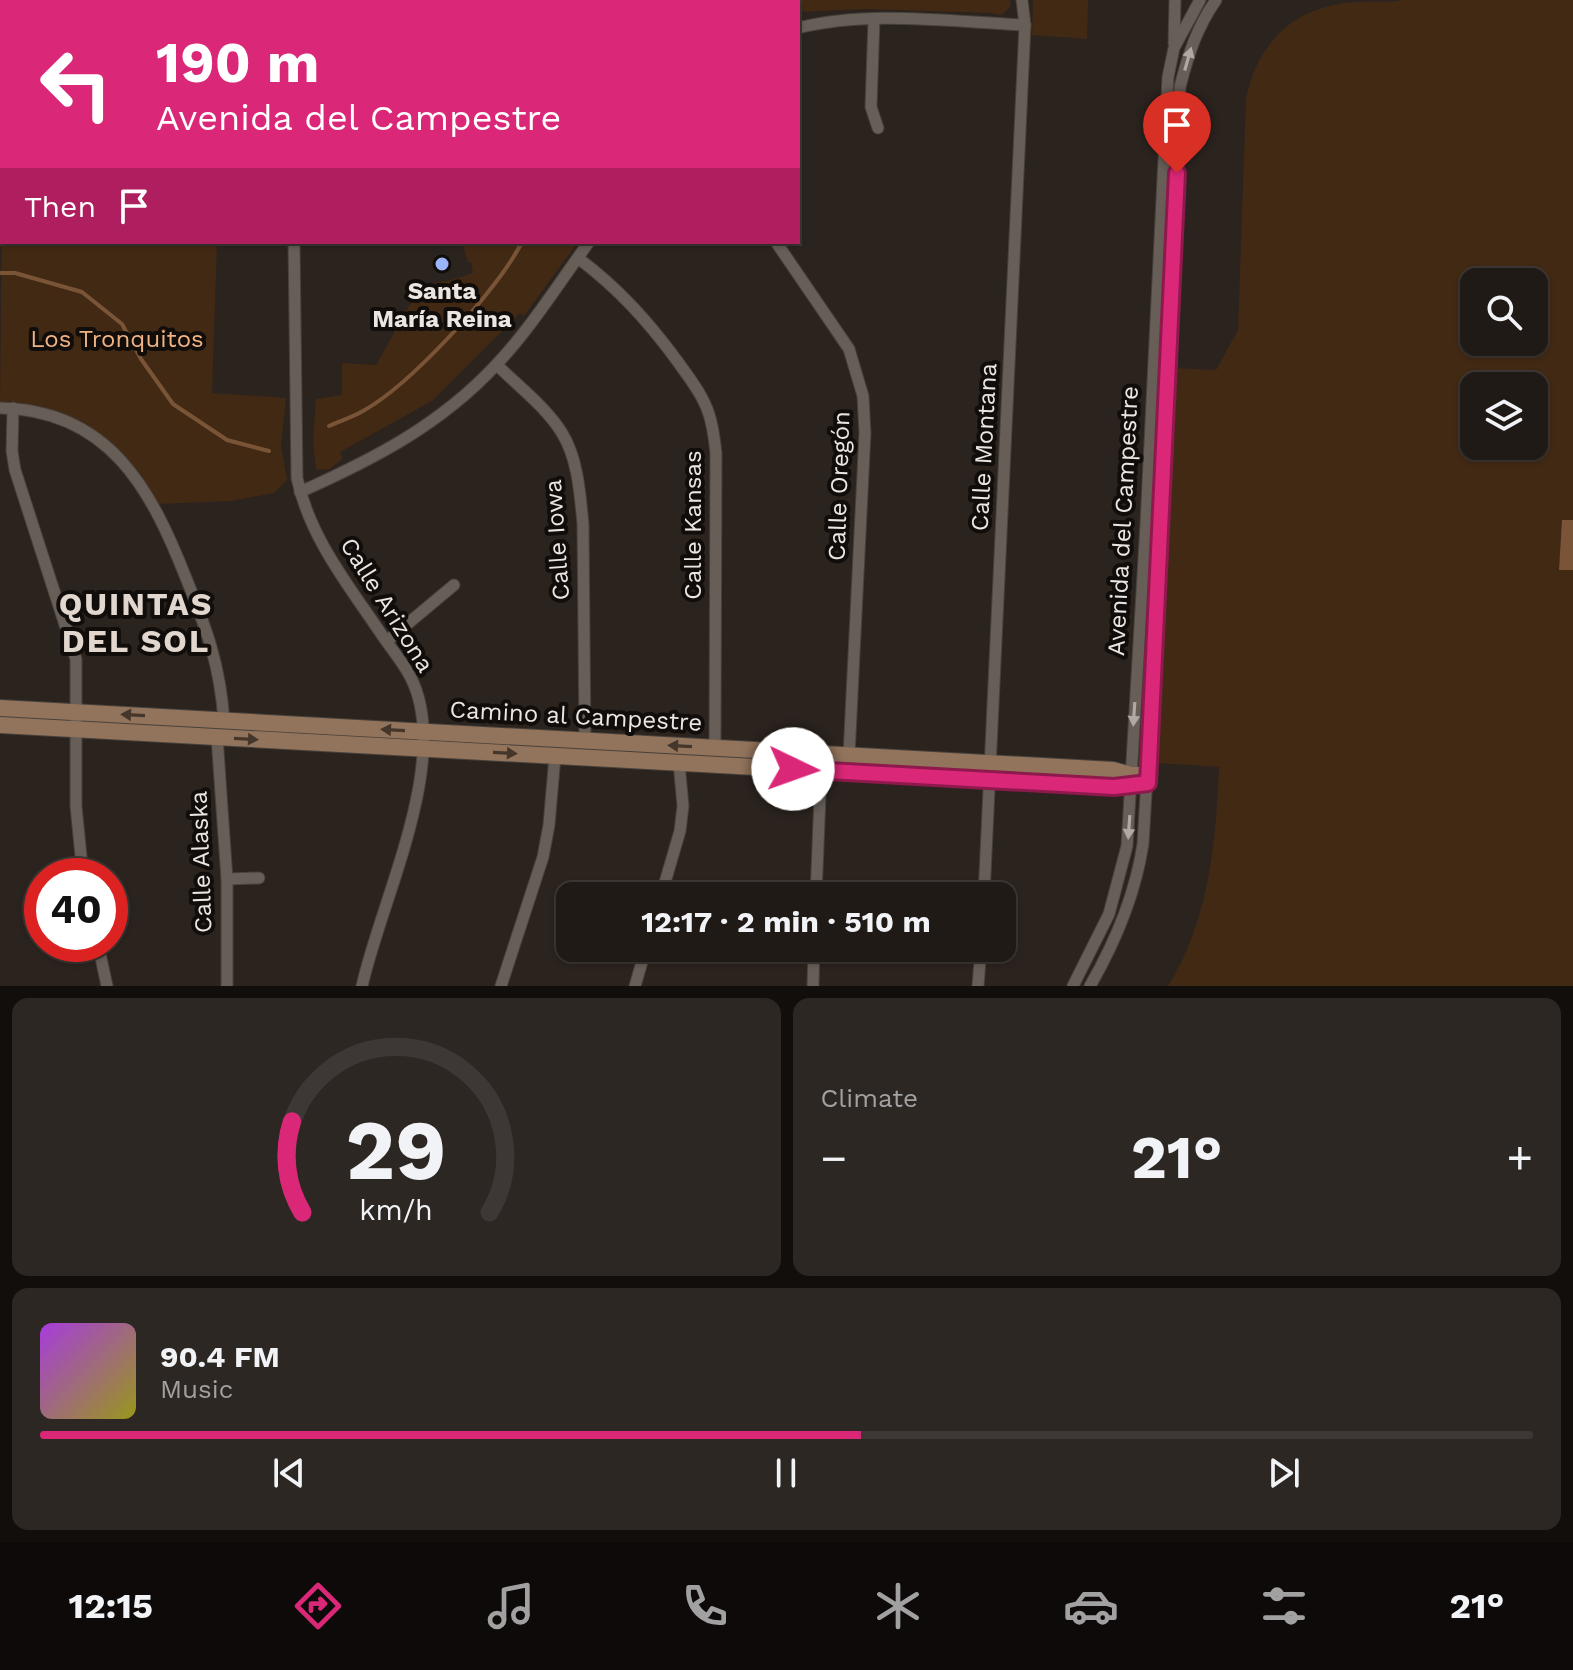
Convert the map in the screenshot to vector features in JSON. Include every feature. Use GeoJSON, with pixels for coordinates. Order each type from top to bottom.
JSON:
{"type":"FeatureCollection","features":[{"type":"Feature","properties":{"kind":"street","name":"Calle Montana"},"geometry":{"type":"LineString","coordinates":[[985,882],[1025,25],[1022,0]]}},
{"type":"Feature","properties":{"kind":"street","name":"Avenida del Campestre"},"geometry":{"type":"LineString","coordinates":[[1073,986],[1097,942],[1119,883],[1127,846],[1168,77],[1174,48],[1175,0]]}},
{"type":"Feature","properties":{"kind":"street","name":"Avenida del Campestre"},"geometry":{"type":"LineString","coordinates":[[1174,48],[1200,0]]}},
{"type":"Feature","properties":{"kind":"street","name":"Avenida del Campestre"},"geometry":{"type":"LineString","coordinates":[[1090,986],[1109,953],[1136,883],[1143,844],[1162,525],[1180,87],[1189,51],[1203,19],[1216,0]]}},
{"type":"Feature","properties":{"kind":"street"},"geometry":{"type":"LineString","coordinates":[[874,19],[871,107],[878,128]]}},
{"type":"Feature","properties":{"kind":"street"},"geometry":{"type":"LineString","coordinates":[[800,28],[826,21],[874,19],[1025,25]]}},
{"type":"Feature","properties":{"kind":"street","name":"Calle Arizona"},"geometry":{"type":"LineString","coordinates":[[294,244],[297,478],[300,492],[320,541],[412,679],[421,705],[426,740],[420,786],[362,986]]}},
{"type":"Feature","properties":{"kind":"street"},"geometry":{"type":"LineString","coordinates":[[300,492],[367,463],[410,438],[447,410],[497,365],[588,244]]}},
{"type":"Feature","properties":{"kind":"street","name":"Calle Oregón"},"geometry":{"type":"LineString","coordinates":[[777,244],[849,349],[863,396],[865,433],[849,755]]}},
{"type":"Feature","properties":{"kind":"street","name":"Calle Kansas"},"geometry":{"type":"LineString","coordinates":[[578,258],[607,280],[655,331],[694,384],[713,427],[716,453],[715,748]]}},
{"type":"Feature","properties":{"kind":"street"},"geometry":{"type":"LineString","coordinates":[[1158,287],[1173,288]]}},
{"type":"Feature","properties":{"kind":"street","name":"Calle Iowa"},"geometry":{"type":"LineString","coordinates":[[497,365],[552,419],[563,435],[571,452],[580,490],[585,741]]}},
{"type":"Feature","properties":{"kind":"street"},"geometry":{"type":"LineString","coordinates":[[81,858],[76,806],[76,659],[15,470],[6,408],[63,422],[98,440],[137,478],[172,542],[211,642],[222,686],[224,721]]}},
{"type":"Feature","properties":{"kind":"street"},"geometry":{"type":"LineString","coordinates":[[1146,524],[1162,525]]}},
{"type":"Feature","properties":{"kind":"street"},"geometry":{"type":"LineString","coordinates":[[387,641],[454,585]]}},
{"type":"Feature","properties":{"kind":"street","name":"Camino al Campestre"},"geometry":{"type":"LineString","coordinates":[[0,708],[77,721],[217,737],[585,741],[849,755],[990,771]]}},
{"type":"Feature","properties":{"kind":"street","name":"Camino al Campestre"},"geometry":{"type":"LineString","coordinates":[[0,725],[77,721],[224,721],[555,756],[821,771],[1113,770],[1130,780],[1149,779]]}},
{"type":"Feature","properties":{"kind":"street","name":"Calle Alaska"},"geometry":{"type":"LineString","coordinates":[[217,737],[227,879],[227,986]]}},
{"type":"Feature","properties":{"kind":"street"},"geometry":{"type":"LineString","coordinates":[[501,986],[543,857],[555,756]]}},
{"type":"Feature","properties":{"kind":"street"},"geometry":{"type":"LineString","coordinates":[[665,882],[680,831],[683,806],[679,763]]}},
{"type":"Feature","properties":{"kind":"street"},"geometry":{"type":"LineString","coordinates":[[817,882],[821,771]]}},
{"type":"Feature","properties":{"kind":"street"},"geometry":{"type":"LineString","coordinates":[[227,879],[259,878]]}},
{"type":"Feature","properties":{"kind":"street"},"geometry":{"type":"LineString","coordinates":[[102,962],[107,986]]}},
{"type":"Feature","properties":{"kind":"street"},"geometry":{"type":"LineString","coordinates":[[635,986],[642,962]]}},
{"type":"Feature","properties":{"kind":"street"},"geometry":{"type":"LineString","coordinates":[[813,986],[814,962]]}},
{"type":"Feature","properties":{"kind":"street"},"geometry":{"type":"LineString","coordinates":[[978,986],[980,962]]}},
{"type":"Feature","properties":{"kind":"green space"},"geometry":{"type":"Polygon","coordinates":[[[800,0],[1010,0],[1010,7],[1002,15],[865,9],[800,12],[800,0]]]}},
{"type":"Feature","properties":{"kind":"green space"},"geometry":{"type":"Polygon","coordinates":[[[1033,0],[1088,0],[1087,39],[1032,35],[1033,0]]]}},
{"type":"Feature","properties":{"kind":"green space"},"geometry":{"type":"Polygon","coordinates":[[[1573,0],[1573,986],[1168,986],[1193,935],[1208,880],[1216,823],[1219,767],[1158,763],[1172,368],[1216,370],[1238,330],[1246,99],[1260,59],[1284,29],[1299,18],[1316,10],[1358,2],[1573,0]]]}},
{"type":"Feature","properties":{"kind":"green space","name":"Los Tronquitos"},"geometry":{"type":"Polygon","coordinates":[[[2,244],[217,244],[212,393],[286,398],[281,445],[287,480],[274,493],[231,501],[157,504],[98,437],[47,413],[0,409],[2,244]]]}},
{"type":"Feature","properties":{"kind":"green space"},"geometry":{"type":"Polygon","coordinates":[[[463,244],[577,244],[524,316],[520,313],[432,401],[340,452],[343,458],[330,469],[316,470],[313,440],[316,399],[342,395],[342,363],[376,365],[421,285],[473,273],[471,262],[468,262],[463,244]]]}},
{"type":"Feature","properties":{"kind":"shaded area"},"geometry":{"type":"Polygon","coordinates":[[[1562,520],[1573,520],[1573,570],[1559,570],[1562,520]]]}},
{"type":"Feature","properties":{"kind":"waterway"},"geometry":{"type":"LineString","coordinates":[[329,426],[359,413],[382,398],[428,359],[474,310],[521,244]]}},
{"type":"Feature","properties":{"kind":"waterway"},"geometry":{"type":"LineString","coordinates":[[0,273],[15,273],[82,292],[122,324],[141,359],[173,404],[227,440],[269,451]]}},
{"type":"Feature","properties":{"kind":"place","name":"Santa María Reina"},"geometry":{"type":"Point","coordinates":[442,264]}},
{"type":"Feature","properties":{"kind":"district","name":"QUINTAS DEL SOL"},"geometry":{"type":"Point","coordinates":[136,622]}},
{"type":"Feature","properties":{"kind":"route"},"geometry":{"type":"LineString","coordinates":[[793,769],[1114,787],[1148,783],[1177,173]]}}]}
